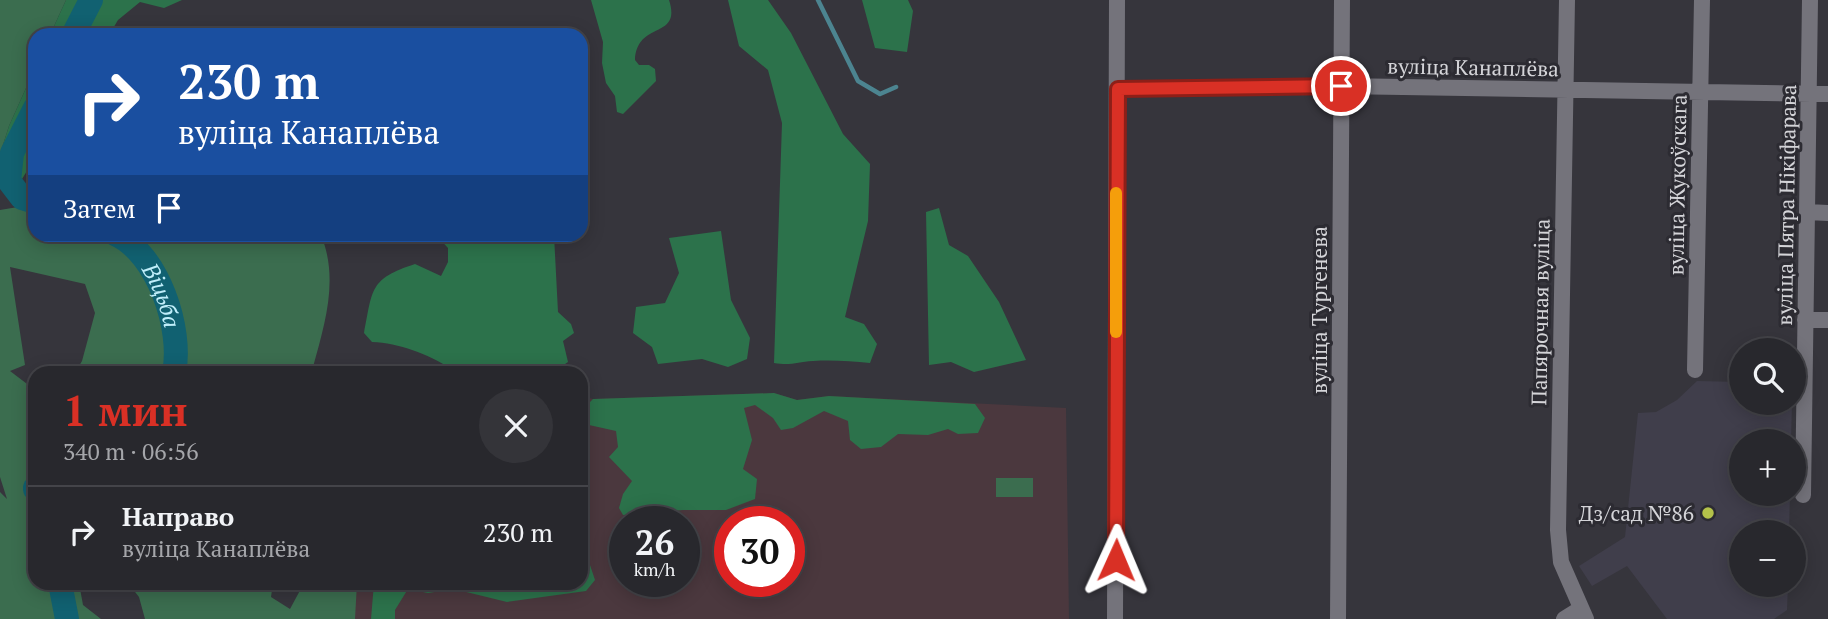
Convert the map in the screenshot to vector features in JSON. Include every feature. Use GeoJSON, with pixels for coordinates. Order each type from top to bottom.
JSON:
{"type":"FeatureCollection","features":[{"type":"Feature","properties":{"kind":"street"},"geometry":{"type":"LineString","coordinates":[[1115,619],[1117,0]]}},
{"type":"Feature","properties":{"kind":"street","name":"вуліца Тургенева"},"geometry":{"type":"LineString","coordinates":[[1338,619],[1342,0]]}},
{"type":"Feature","properties":{"kind":"street","name":"Папярочная вуліца"},"geometry":{"type":"LineString","coordinates":[[1567,0],[1558,530],[1561,562],[1583,614]]}},
{"type":"Feature","properties":{"kind":"street","name":"вуліца Жукоўскага"},"geometry":{"type":"LineString","coordinates":[[1695,370],[1702,0]]}},
{"type":"Feature","properties":{"kind":"street","name":"вуліца Пятра Нікіфарава"},"geometry":{"type":"LineString","coordinates":[[1804,429],[1810,0]]}},
{"type":"Feature","properties":{"kind":"street","name":"вуліца Канаплёва"},"geometry":{"type":"LineString","coordinates":[[1118,89],[1341,86],[1828,94]]}},
{"type":"Feature","properties":{"kind":"street"},"geometry":{"type":"LineString","coordinates":[[1807,212],[1828,213]]}},
{"type":"Feature","properties":{"kind":"street"},"geometry":{"type":"LineString","coordinates":[[1805,320],[1828,320]]}},
{"type":"Feature","properties":{"kind":"street"},"geometry":{"type":"LineString","coordinates":[[1564,619],[1583,614]]}},
{"type":"Feature","properties":{"kind":"shaded area","name":"Дз/сад №86"},"geometry":{"type":"Polygon","coordinates":[[[1697,381],[1729,382],[1729,415],[1792,415],[1791,429],[1729,429],[1729,506],[1790,506],[1789,520],[1729,520],[1729,597],[1788,597],[1787,610],[1774,619],[1667,619],[1627,566],[1592,586],[1579,566],[1625,537],[1638,413],[1656,412],[1677,400],[1697,381]]]}},
{"type":"Feature","properties":{"kind":"shaded area"},"geometry":{"type":"Polygon","coordinates":[[[774,393],[797,400],[829,396],[1066,408],[1069,619],[353,619],[356,590],[588,590],[588,398],[774,393]]]}},
{"type":"Feature","properties":{"kind":"green space"},"geometry":{"type":"Polygon","coordinates":[[[0,0],[66,0],[53,28],[28,28],[28,84],[0,154],[0,0]]]}},
{"type":"Feature","properties":{"kind":"green space"},"geometry":{"type":"Polygon","coordinates":[[[66,0],[182,0],[164,8],[140,2],[118,20],[113,28],[53,28],[66,0]]]}},
{"type":"Feature","properties":{"kind":"green space"},"geometry":{"type":"Polygon","coordinates":[[[591,0],[669,0],[669,21],[643,39],[635,60],[639,65],[649,65],[655,69],[656,81],[623,114],[617,112],[615,96],[606,83],[602,63],[603,42],[591,0]]]}},
{"type":"Feature","properties":{"kind":"green space"},"geometry":{"type":"Polygon","coordinates":[[[728,0],[768,0],[791,33],[843,134],[870,164],[868,221],[845,317],[864,324],[877,344],[870,363],[774,363],[782,123],[768,70],[739,46],[728,0]]]}},
{"type":"Feature","properties":{"kind":"green space"},"geometry":{"type":"Polygon","coordinates":[[[862,0],[908,0],[913,11],[907,52],[875,48],[862,0]]]}},
{"type":"Feature","properties":{"kind":"green space"},"geometry":{"type":"Polygon","coordinates":[[[28,84],[28,169],[22,179],[0,154],[28,84]]]}},
{"type":"Feature","properties":{"kind":"green space"},"geometry":{"type":"Polygon","coordinates":[[[28,202],[28,242],[323,242],[329,268],[328,301],[313,366],[79,366],[95,313],[85,284],[10,267],[25,365],[10,371],[28,385],[28,590],[80,590],[83,605],[101,619],[0,619],[0,492],[7,499],[0,477],[0,210],[24,206],[28,202]]]}},
{"type":"Feature","properties":{"kind":"green space"},"geometry":{"type":"Polygon","coordinates":[[[939,208],[949,245],[968,256],[999,302],[1026,360],[974,372],[951,362],[929,365],[926,212],[939,208]]]}},
{"type":"Feature","properties":{"kind":"green space"},"geometry":{"type":"Polygon","coordinates":[[[721,231],[731,300],[750,338],[747,359],[728,367],[702,359],[658,364],[652,347],[633,333],[636,307],[665,303],[679,273],[669,238],[721,231]]]}},
{"type":"Feature","properties":{"kind":"green space"},"geometry":{"type":"Polygon","coordinates":[[[442,242],[554,242],[558,312],[571,324],[574,333],[563,341],[568,362],[562,366],[446,366],[403,347],[372,342],[364,333],[372,296],[381,281],[400,269],[415,264],[441,276],[448,262],[448,248],[442,242]]]}},
{"type":"Feature","properties":{"kind":"green space"},"geometry":{"type":"Polygon","coordinates":[[[774,393],[797,400],[829,396],[975,404],[985,418],[978,433],[958,434],[948,429],[928,435],[898,434],[881,447],[861,449],[850,440],[848,421],[824,411],[793,428],[781,430],[773,418],[755,405],[744,408],[752,440],[743,469],[757,479],[755,499],[737,506],[714,506],[714,510],[700,510],[700,506],[620,506],[623,494],[632,481],[609,457],[618,447],[616,431],[589,425],[588,404],[593,399],[774,393]]]}},
{"type":"Feature","properties":{"kind":"green space"},"geometry":{"type":"Polygon","coordinates":[[[996,478],[1033,478],[1033,497],[996,497],[996,478]]]}},
{"type":"Feature","properties":{"kind":"green space"},"geometry":{"type":"Polygon","coordinates":[[[588,559],[595,580],[588,589],[588,559]]]}},
{"type":"Feature","properties":{"kind":"green space"},"geometry":{"type":"Polygon","coordinates":[[[134,590],[272,590],[271,597],[290,609],[300,590],[357,590],[355,619],[145,619],[139,597],[134,590]]]}},
{"type":"Feature","properties":{"kind":"green space"},"geometry":{"type":"Polygon","coordinates":[[[373,590],[407,590],[395,610],[395,619],[371,619],[373,590]]]}},
{"type":"Feature","properties":{"kind":"green space"},"geometry":{"type":"Polygon","coordinates":[[[413,590],[448,590],[428,593],[413,590]]]}},
{"type":"Feature","properties":{"kind":"green space"},"geometry":{"type":"Polygon","coordinates":[[[458,590],[587,590],[586,591],[507,602],[458,590]]]}},
{"type":"Feature","properties":{"kind":"waterway","name":"Віцьба"},"geometry":{"type":"LineString","coordinates":[[77,28],[91,0]]}},
{"type":"Feature","properties":{"kind":"waterway"},"geometry":{"type":"LineString","coordinates":[[818,0],[858,81],[880,94],[896,87]]}},
{"type":"Feature","properties":{"kind":"waterway","name":"Віцьба"},"geometry":{"type":"LineString","coordinates":[[28,122],[12,153],[9,181],[22,198],[28,200]]}},
{"type":"Feature","properties":{"kind":"waterway","name":"Віцьба"},"geometry":{"type":"LineString","coordinates":[[127,242],[144,258],[164,294],[175,335],[175,366]]}},
{"type":"Feature","properties":{"kind":"waterway","name":"Віцьба"},"geometry":{"type":"LineString","coordinates":[[61,590],[67,619]]}},
{"type":"Feature","properties":{"kind":"slow traffic"},"geometry":{"type":"LineString","coordinates":[[1116,193],[1116,332]]}},
{"type":"Feature","properties":{"kind":"place","name":"Дз/сад №86"},"geometry":{"type":"Point","coordinates":[1708,513]}},
{"type":"Feature","properties":{"kind":"route"},"geometry":{"type":"LineString","coordinates":[[1116,560],[1118,89],[1341,86]]}}]}
